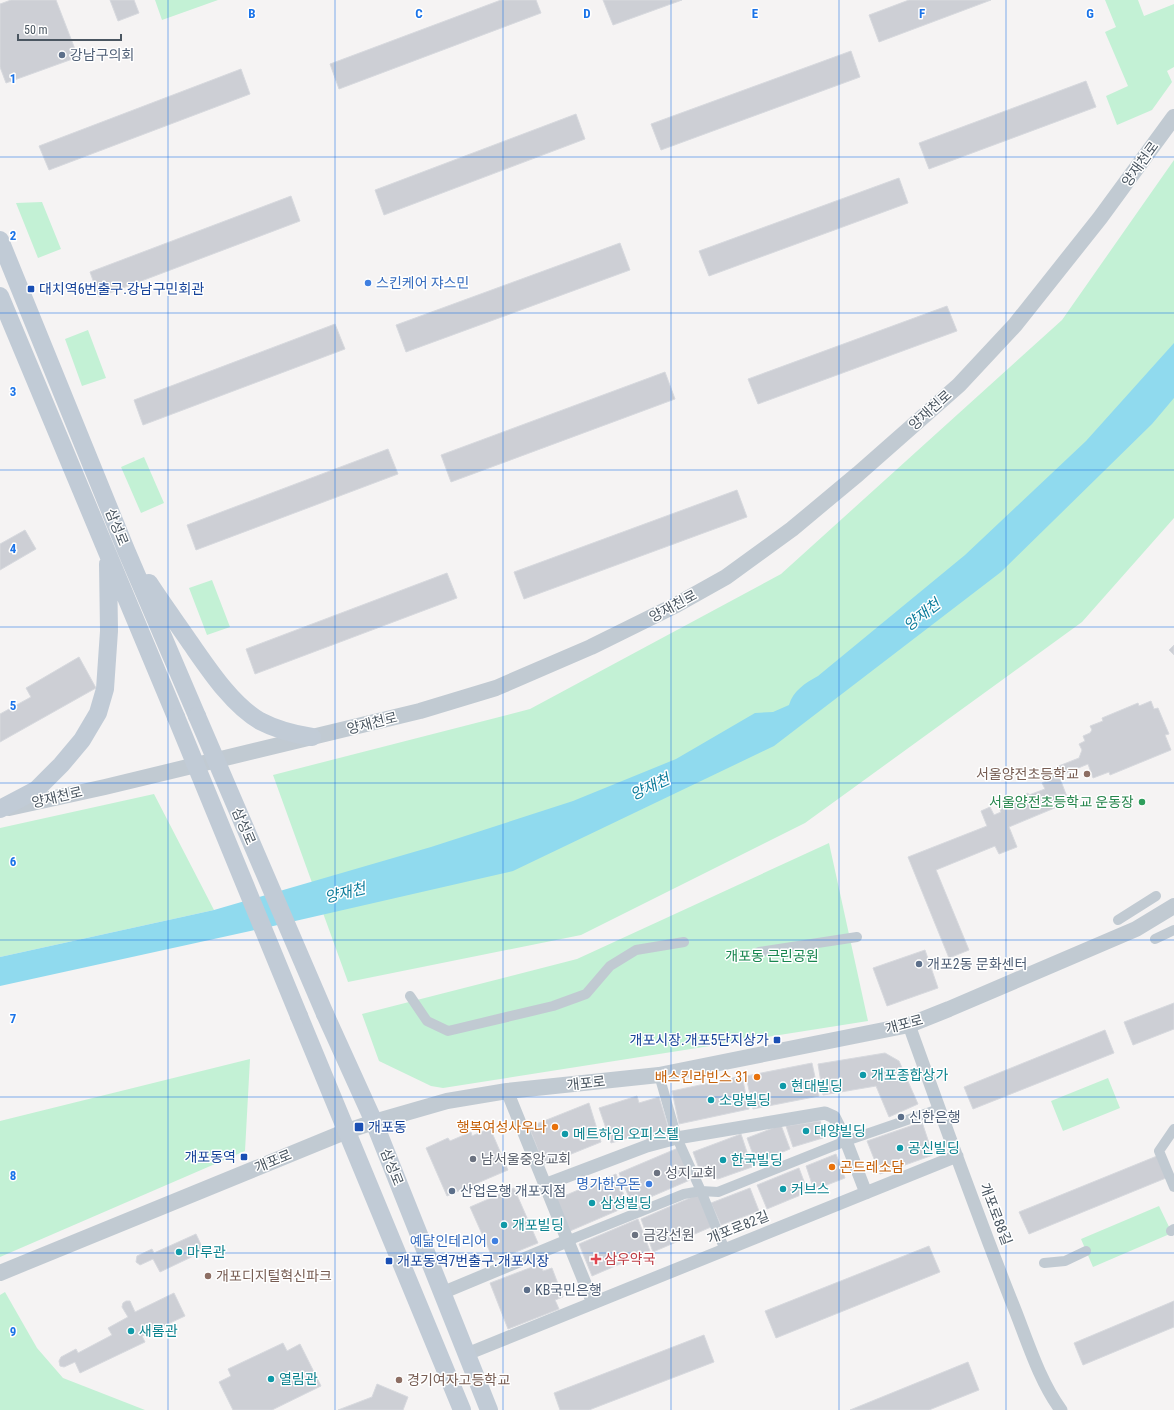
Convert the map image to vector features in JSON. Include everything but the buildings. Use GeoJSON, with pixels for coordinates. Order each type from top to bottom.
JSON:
{"type":"FeatureCollection","features":[{"type":"Feature","properties":{"kind":"main road","name":"삼성로"},"geometry":{"type":"LineString","coordinates":[[0,240],[126,550],[325,1014],[374,1122],[489,1410]]}},
{"type":"Feature","properties":{"kind":"main road","name":"삼성로"},"geometry":{"type":"LineString","coordinates":[[0,296],[176,717],[462,1410]]}},
{"type":"Feature","properties":{"kind":"main road"},"geometry":{"type":"LineString","coordinates":[[126,550],[203,662],[241,707],[259,720],[279,730],[312,737]]}},
{"type":"Feature","properties":{"kind":"main road"},"geometry":{"type":"LineString","coordinates":[[0,810],[36,790],[61,765],[82,740],[98,713],[105,689],[109,631],[108,555]]}},
{"type":"Feature","properties":{"kind":"street","name":"양재천로"},"geometry":{"type":"LineString","coordinates":[[0,810],[420,711],[496,688],[591,647],[676,605],[726,577],[777,541],[858,474],[958,385],[1015,325],[1100,218],[1174,117]]}},
{"type":"Feature","properties":{"kind":"street"},"geometry":{"type":"LineString","coordinates":[[1118,920],[1156,896]]}},
{"type":"Feature","properties":{"kind":"street","name":"개포로"},"geometry":{"type":"LineString","coordinates":[[0,1273],[347,1131],[447,1101],[507,1091],[659,1075],[909,1025],[1136,929],[1174,906]]}},
{"type":"Feature","properties":{"kind":"street"},"geometry":{"type":"LineString","coordinates":[[1155,939],[1174,930]]}},
{"type":"Feature","properties":{"kind":"street"},"geometry":{"type":"LineString","coordinates":[[759,952],[857,937]]}},
{"type":"Feature","properties":{"kind":"street"},"geometry":{"type":"LineString","coordinates":[[410,996],[427,1021],[448,1031],[553,1006],[586,994],[610,966],[636,950],[684,942]]}},
{"type":"Feature","properties":{"kind":"street","name":"개포로88길"},"geometry":{"type":"LineString","coordinates":[[909,1025],[1006,1286],[1039,1369],[1052,1396],[1061,1410]]}},
{"type":"Feature","properties":{"kind":"street"},"geometry":{"type":"LineString","coordinates":[[659,1075],[678,1138],[702,1191],[725,1250]]}},
{"type":"Feature","properties":{"kind":"street"},"geometry":{"type":"LineString","coordinates":[[507,1091],[593,1303]]}},
{"type":"Feature","properties":{"kind":"street"},"geometry":{"type":"LineString","coordinates":[[442,1293],[684,1194],[702,1191],[718,1192],[846,1141],[939,1109]]}},
{"type":"Feature","properties":{"kind":"street"},"geometry":{"type":"LineString","coordinates":[[544,1185],[647,1146],[678,1138],[825,1113],[834,1117],[846,1141],[866,1193]]}},
{"type":"Feature","properties":{"kind":"street"},"geometry":{"type":"LineString","coordinates":[[1174,1129],[1159,1150],[1174,1187]]}},
{"type":"Feature","properties":{"kind":"street","name":"개포로82길"},"geometry":{"type":"LineString","coordinates":[[467,1354],[957,1156]]}},
{"type":"Feature","properties":{"kind":"street"},"geometry":{"type":"LineString","coordinates":[[1044,1263],[1065,1261],[1086,1251]]}},
{"type":"Feature","properties":{"kind":"green space"},"geometry":{"type":"Polygon","coordinates":[[[155,0],[218,0],[162,20],[155,0]]]}},
{"type":"Feature","properties":{"kind":"green space"},"geometry":{"type":"Polygon","coordinates":[[[1105,0],[1138,0],[1144,16],[1174,4],[1174,67],[1167,71],[1172,82],[1152,110],[1117,125],[1106,96],[1128,86],[1105,32],[1116,27],[1105,0]]]}},
{"type":"Feature","properties":{"kind":"green space"},"geometry":{"type":"Polygon","coordinates":[[[1174,160],[1174,518],[1082,622],[805,823],[581,935],[348,982],[273,775],[530,709],[781,574],[1062,320],[1174,160]]]}},
{"type":"Feature","properties":{"kind":"green space"},"geometry":{"type":"Polygon","coordinates":[[[42,202],[61,249],[38,258],[16,203],[42,202]]]}},
{"type":"Feature","properties":{"kind":"green space"},"geometry":{"type":"Polygon","coordinates":[[[88,330],[106,378],[82,386],[65,339],[88,330]]]}},
{"type":"Feature","properties":{"kind":"green space"},"geometry":{"type":"Polygon","coordinates":[[[144,457],[164,503],[141,513],[121,467],[144,457]]]}},
{"type":"Feature","properties":{"kind":"green space"},"geometry":{"type":"Polygon","coordinates":[[[212,580],[230,627],[207,635],[189,588],[212,580]]]}},
{"type":"Feature","properties":{"kind":"green space"},"geometry":{"type":"Polygon","coordinates":[[[154,794],[214,910],[0,957],[0,828],[154,794]]]}},
{"type":"Feature","properties":{"kind":"green space","name":"개포동 근린공원"},"geometry":{"type":"Polygon","coordinates":[[[829,843],[868,1021],[443,1088],[431,1086],[379,1061],[362,1014],[577,959],[829,843]]]}},
{"type":"Feature","properties":{"kind":"green space"},"geometry":{"type":"Polygon","coordinates":[[[250,1059],[245,1151],[0,1257],[0,1121],[250,1059]]]}},
{"type":"Feature","properties":{"kind":"green space"},"geometry":{"type":"Polygon","coordinates":[[[1108,1078],[1120,1108],[1063,1131],[1051,1101],[1108,1078]]]}},
{"type":"Feature","properties":{"kind":"green space"},"geometry":{"type":"Polygon","coordinates":[[[1159,1206],[1172,1233],[1093,1267],[1081,1239],[1159,1206]]]}},
{"type":"Feature","properties":{"kind":"green space"},"geometry":{"type":"Polygon","coordinates":[[[5,1292],[37,1348],[63,1378],[145,1410],[0,1410],[0,1295],[5,1292]]]}},
{"type":"Feature","properties":{"kind":"water","name":"양재천"},"geometry":{"type":"Polygon","coordinates":[[[1174,343],[1174,398],[1152,424],[1001,572],[774,746],[513,871],[269,927],[0,986],[0,957],[214,910],[431,847],[573,801],[676,759],[755,713],[773,712],[789,705],[793,696],[800,688],[818,676],[965,555],[1086,441],[1174,343]]]}},
{"type":"Feature","properties":{"kind":"place","name":"강남구의회"},"geometry":{"type":"Point","coordinates":[62,55]}},
{"type":"Feature","properties":{"kind":"place","name":"스킨케어 쟈스민"},"geometry":{"type":"Point","coordinates":[368,283]}},
{"type":"Feature","properties":{"kind":"place","name":"대치역6번출구.강남구민회관"},"geometry":{"type":"Point","coordinates":[31,289]}},
{"type":"Feature","properties":{"kind":"place","name":"서울양전초등학교"},"geometry":{"type":"Point","coordinates":[1087,774]}},
{"type":"Feature","properties":{"kind":"place","name":"서울양전초등학교 운동장"},"geometry":{"type":"Point","coordinates":[1142,802]}},
{"type":"Feature","properties":{"kind":"place","name":"개포2동 문화센터"},"geometry":{"type":"Point","coordinates":[919,964]}},
{"type":"Feature","properties":{"kind":"place","name":"개포시장.개포5단지상가"},"geometry":{"type":"Point","coordinates":[777,1040]}},
{"type":"Feature","properties":{"kind":"place","name":"개포종합상가"},"geometry":{"type":"Point","coordinates":[863,1075]}},
{"type":"Feature","properties":{"kind":"place","name":"배스킨라빈스 31"},"geometry":{"type":"Point","coordinates":[757,1077]}},
{"type":"Feature","properties":{"kind":"place","name":"현대빌딩"},"geometry":{"type":"Point","coordinates":[783,1086]}},
{"type":"Feature","properties":{"kind":"place","name":"소망빌딩"},"geometry":{"type":"Point","coordinates":[711,1100]}},
{"type":"Feature","properties":{"kind":"place","name":"신한은행"},"geometry":{"type":"Point","coordinates":[901,1117]}},
{"type":"Feature","properties":{"kind":"place","name":"개포동"},"geometry":{"type":"Point","coordinates":[359,1127]}},
{"type":"Feature","properties":{"kind":"place","name":"행복여성사우나"},"geometry":{"type":"Point","coordinates":[555,1127]}},
{"type":"Feature","properties":{"kind":"place","name":"대양빌딩"},"geometry":{"type":"Point","coordinates":[806,1131]}},
{"type":"Feature","properties":{"kind":"place","name":"메트하임 오피스텔"},"geometry":{"type":"Point","coordinates":[565,1134]}},
{"type":"Feature","properties":{"kind":"place","name":"공신빌딩"},"geometry":{"type":"Point","coordinates":[900,1148]}},
{"type":"Feature","properties":{"kind":"place","name":"개포동역"},"geometry":{"type":"Point","coordinates":[244,1157]}},
{"type":"Feature","properties":{"kind":"place","name":"남서울중앙교회"},"geometry":{"type":"Point","coordinates":[473,1159]}},
{"type":"Feature","properties":{"kind":"place","name":"한국빌딩"},"geometry":{"type":"Point","coordinates":[723,1160]}},
{"type":"Feature","properties":{"kind":"place","name":"곤드레소담"},"geometry":{"type":"Point","coordinates":[832,1167]}},
{"type":"Feature","properties":{"kind":"place","name":"성지교회"},"geometry":{"type":"Point","coordinates":[657,1173]}},
{"type":"Feature","properties":{"kind":"place","name":"명가한우돈"},"geometry":{"type":"Point","coordinates":[649,1184]}},
{"type":"Feature","properties":{"kind":"place","name":"커브스"},"geometry":{"type":"Point","coordinates":[783,1189]}},
{"type":"Feature","properties":{"kind":"place","name":"산업은행 개포지점"},"geometry":{"type":"Point","coordinates":[452,1191]}},
{"type":"Feature","properties":{"kind":"place","name":"삼성빌딩"},"geometry":{"type":"Point","coordinates":[592,1203]}},
{"type":"Feature","properties":{"kind":"place","name":"개포빌딩"},"geometry":{"type":"Point","coordinates":[504,1225]}},
{"type":"Feature","properties":{"kind":"place","name":"금강선원"},"geometry":{"type":"Point","coordinates":[635,1235]}},
{"type":"Feature","properties":{"kind":"place","name":"예닮인테리어"},"geometry":{"type":"Point","coordinates":[495,1241]}},
{"type":"Feature","properties":{"kind":"place","name":"마루관"},"geometry":{"type":"Point","coordinates":[179,1252]}},
{"type":"Feature","properties":{"kind":"place","name":"삼우약국"},"geometry":{"type":"Point","coordinates":[596,1259]}},
{"type":"Feature","properties":{"kind":"place","name":"개포동역7번출구.개포시장"},"geometry":{"type":"Point","coordinates":[389,1261]}},
{"type":"Feature","properties":{"kind":"place","name":"개포디지털혁신파크"},"geometry":{"type":"Point","coordinates":[208,1276]}},
{"type":"Feature","properties":{"kind":"place","name":"KB국민은행"},"geometry":{"type":"Point","coordinates":[527,1290]}},
{"type":"Feature","properties":{"kind":"place","name":"새롬관"},"geometry":{"type":"Point","coordinates":[131,1331]}},
{"type":"Feature","properties":{"kind":"place","name":"열림관"},"geometry":{"type":"Point","coordinates":[271,1379]}},
{"type":"Feature","properties":{"kind":"place","name":"경기여자고등학교"},"geometry":{"type":"Point","coordinates":[399,1380]}}]}
